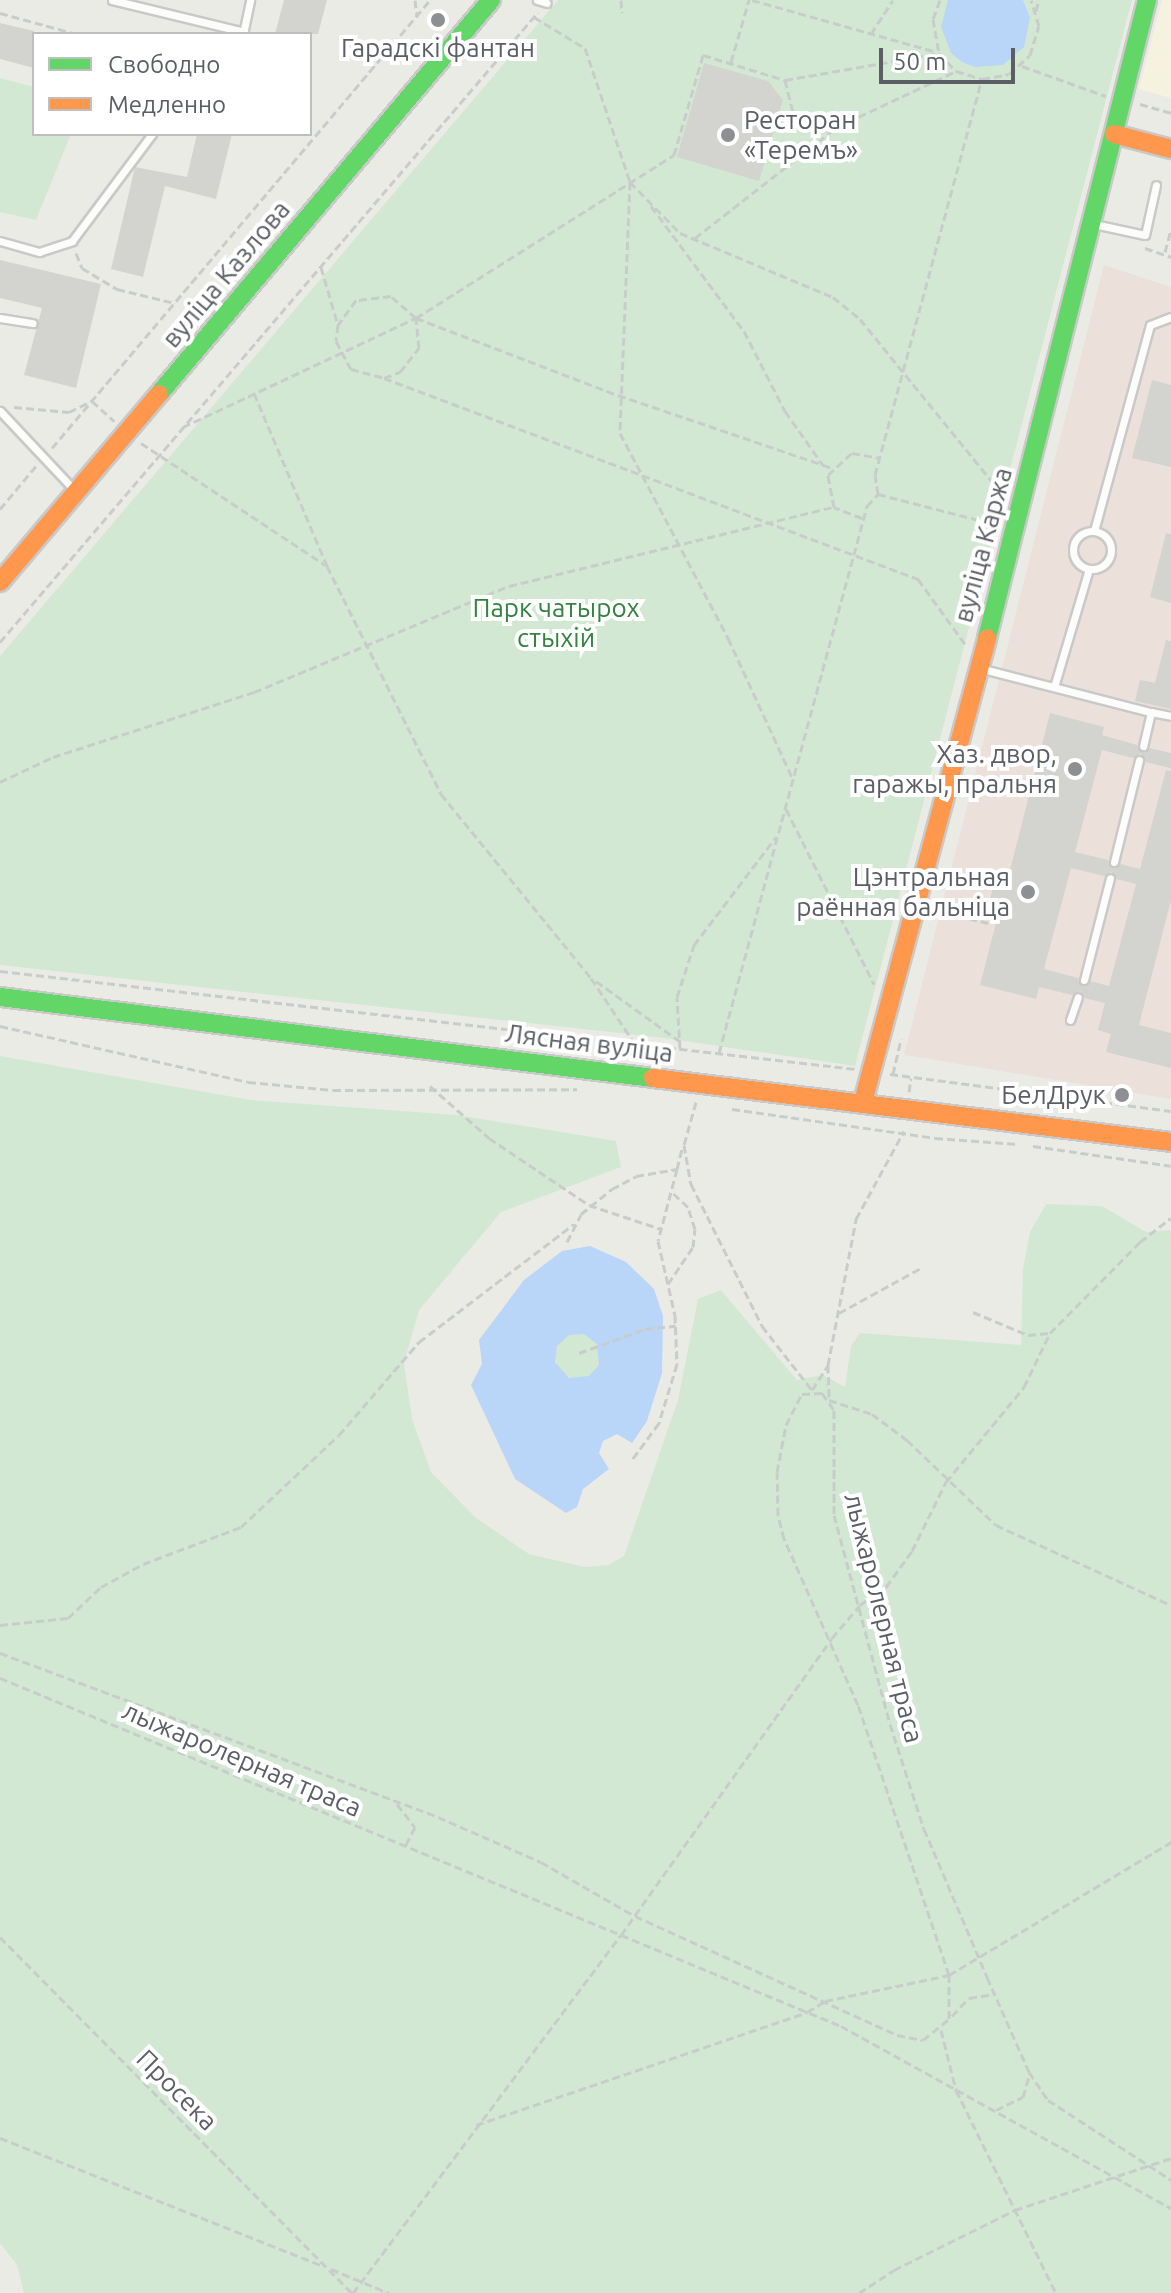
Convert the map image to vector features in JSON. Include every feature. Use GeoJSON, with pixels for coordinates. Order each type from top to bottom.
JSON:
{"type":"FeatureCollection","features":[{"type":"Feature","properties":{"kind":"main road","name":"вуліца Казлова"},"geometry":{"type":"LineString","coordinates":[[0,582],[491,0]]}},
{"type":"Feature","properties":{"kind":"main road","name":"вуліца Каржа"},"geometry":{"type":"LineString","coordinates":[[863,1102],[969,661],[1092,223],[1147,0]]}},
{"type":"Feature","properties":{"kind":"main road"},"geometry":{"type":"LineString","coordinates":[[1114,134],[1171,149]]}},
{"type":"Feature","properties":{"kind":"main road","name":"Лясная вуліца"},"geometry":{"type":"LineString","coordinates":[[0,997],[1171,1142]]}},
{"type":"Feature","properties":{"kind":"lane"},"geometry":{"type":"LineString","coordinates":[[112,0],[240,32]]}},
{"type":"Feature","properties":{"kind":"lane"},"geometry":{"type":"LineString","coordinates":[[244,32],[250,0]]}},
{"type":"Feature","properties":{"kind":"lane"},"geometry":{"type":"LineString","coordinates":[[537,0],[547,3]]}},
{"type":"Feature","properties":{"kind":"lane"},"geometry":{"type":"LineString","coordinates":[[0,241],[39,252],[72,241],[151,136]]}},
{"type":"Feature","properties":{"kind":"lane"},"geometry":{"type":"LineString","coordinates":[[1092,223],[1145,235],[1156,185]]}},
{"type":"Feature","properties":{"kind":"lane"},"geometry":{"type":"LineString","coordinates":[[1094,531],[1150,325],[1171,317]]}},
{"type":"Feature","properties":{"kind":"lane"},"geometry":{"type":"LineString","coordinates":[[0,318],[33,323]]}},
{"type":"Feature","properties":{"kind":"lane"},"geometry":{"type":"LineString","coordinates":[[0,411],[76,492]]}},
{"type":"Feature","properties":{"kind":"lane"},"geometry":{"type":"LineString","coordinates":[[1094,531],[1109,540],[1111,552],[1101,567],[1089,569],[1078,562],[1073,550],[1077,538],[1094,531]]}},
{"type":"Feature","properties":{"kind":"lane"},"geometry":{"type":"LineString","coordinates":[[1054,687],[1089,569]]}},
{"type":"Feature","properties":{"kind":"lane"},"geometry":{"type":"LineString","coordinates":[[969,661],[1054,687],[1171,716]]}},
{"type":"Feature","properties":{"kind":"lane"},"geometry":{"type":"LineString","coordinates":[[1143,746],[1151,712]]}},
{"type":"Feature","properties":{"kind":"lane"},"geometry":{"type":"LineString","coordinates":[[1114,862],[1139,760]]}},
{"type":"Feature","properties":{"kind":"lane"},"geometry":{"type":"LineString","coordinates":[[1084,980],[1110,878]]}},
{"type":"Feature","properties":{"kind":"lane"},"geometry":{"type":"LineString","coordinates":[[1070,1020],[1078,997]]}},
{"type":"Feature","properties":{"kind":"path"},"geometry":{"type":"LineString","coordinates":[[415,0],[417,17]]}},
{"type":"Feature","properties":{"kind":"path"},"geometry":{"type":"LineString","coordinates":[[0,509],[430,0]]}},
{"type":"Feature","properties":{"kind":"path"},"geometry":{"type":"LineString","coordinates":[[621,0],[622,13]]}},
{"type":"Feature","properties":{"kind":"path"},"geometry":{"type":"LineString","coordinates":[[731,62],[751,0],[939,53],[956,71],[982,79],[1021,66],[1107,96]]}},
{"type":"Feature","properties":{"kind":"path"},"geometry":{"type":"LineString","coordinates":[[871,34],[893,0]]}},
{"type":"Feature","properties":{"kind":"path"},"geometry":{"type":"LineString","coordinates":[[939,53],[933,19],[940,0]]}},
{"type":"Feature","properties":{"kind":"path"},"geometry":{"type":"LineString","coordinates":[[1031,0],[1036,11]]}},
{"type":"Feature","properties":{"kind":"path"},"geometry":{"type":"LineString","coordinates":[[1021,66],[1036,41],[1039,0]]}},
{"type":"Feature","properties":{"kind":"path"},"geometry":{"type":"LineString","coordinates":[[0,642],[156,455],[547,3]]}},
{"type":"Feature","properties":{"kind":"path"},"geometry":{"type":"LineString","coordinates":[[0,13],[70,32]]}},
{"type":"Feature","properties":{"kind":"path"},"geometry":{"type":"LineString","coordinates":[[534,17],[585,48],[630,182],[618,395],[620,433],[681,547],[793,780]]}},
{"type":"Feature","properties":{"kind":"path"},"geometry":{"type":"LineString","coordinates":[[183,427],[341,356],[416,318],[674,155],[703,55],[785,80],[939,53]]}},
{"type":"Feature","properties":{"kind":"path"},"geometry":{"type":"LineString","coordinates":[[694,239],[837,127],[956,71]]}},
{"type":"Feature","properties":{"kind":"path"},"geometry":{"type":"LineString","coordinates":[[719,1053],[864,518],[878,494],[880,458],[982,79]]}},
{"type":"Feature","properties":{"kind":"path"},"geometry":{"type":"LineString","coordinates":[[785,80],[794,117],[837,127]]}},
{"type":"Feature","properties":{"kind":"path"},"geometry":{"type":"LineString","coordinates":[[630,182],[744,331],[785,411],[823,465]]}},
{"type":"Feature","properties":{"kind":"path"},"geometry":{"type":"LineString","coordinates":[[646,199],[694,239],[833,297],[904,369],[1005,497]]}},
{"type":"Feature","properties":{"kind":"path"},"geometry":{"type":"LineString","coordinates":[[1165,252],[1171,229]]}},
{"type":"Feature","properties":{"kind":"path"},"geometry":{"type":"LineString","coordinates":[[72,241],[82,268],[117,289],[175,303]]}},
{"type":"Feature","properties":{"kind":"path"},"geometry":{"type":"LineString","coordinates":[[321,267],[338,325],[341,356],[360,373],[384,378],[918,579],[966,641]]}},
{"type":"Feature","properties":{"kind":"path"},"geometry":{"type":"LineString","coordinates":[[338,325],[356,300],[373,295],[391,296],[416,318],[618,395],[832,468]]}},
{"type":"Feature","properties":{"kind":"path"},"geometry":{"type":"LineString","coordinates":[[384,378],[411,362],[420,333],[416,318]]}},
{"type":"Feature","properties":{"kind":"path"},"geometry":{"type":"LineString","coordinates":[[254,393],[327,566],[441,794],[591,978],[635,1044]]}},
{"type":"Feature","properties":{"kind":"path"},"geometry":{"type":"LineString","coordinates":[[92,401],[156,455],[327,566]]}},
{"type":"Feature","properties":{"kind":"path"},"geometry":{"type":"LineString","coordinates":[[10,406],[37,413],[47,408],[69,412],[92,401]]}},
{"type":"Feature","properties":{"kind":"path"},"geometry":{"type":"LineString","coordinates":[[864,518],[853,519],[834,507],[827,486],[832,468],[852,453],[880,458]]}},
{"type":"Feature","properties":{"kind":"path"},"geometry":{"type":"LineString","coordinates":[[878,494],[998,525]]}},
{"type":"Feature","properties":{"kind":"path"},"geometry":{"type":"LineString","coordinates":[[0,782],[53,757],[254,692],[509,586],[681,547],[834,507]]}},
{"type":"Feature","properties":{"kind":"path"},"geometry":{"type":"LineString","coordinates":[[994,539],[1001,512]]}},
{"type":"Feature","properties":{"kind":"path"},"geometry":{"type":"LineString","coordinates":[[969,661],[966,641],[970,626]]}},
{"type":"Feature","properties":{"kind":"path"},"geometry":{"type":"LineString","coordinates":[[786,809],[875,986],[879,971]]}},
{"type":"Feature","properties":{"kind":"path"},"geometry":{"type":"LineString","coordinates":[[680,1049],[677,997],[694,945],[779,834]]}},
{"type":"Feature","properties":{"kind":"path"},"geometry":{"type":"LineString","coordinates":[[939,878],[987,888]]}},
{"type":"Feature","properties":{"kind":"path"},"geometry":{"type":"LineString","coordinates":[[931,910],[988,923]]}},
{"type":"Feature","properties":{"kind":"path"},"geometry":{"type":"LineString","coordinates":[[0,971],[857,1069]]}},
{"type":"Feature","properties":{"kind":"path"},"geometry":{"type":"LineString","coordinates":[[591,978],[681,1042]]}},
{"type":"Feature","properties":{"kind":"path"},"geometry":{"type":"LineString","coordinates":[[0,1026],[248,1082],[333,1090],[430,1086],[586,1090]]}},
{"type":"Feature","properties":{"kind":"path"},"geometry":{"type":"LineString","coordinates":[[893,1074],[1171,1111]]}},
{"type":"Feature","properties":{"kind":"path"},"geometry":{"type":"LineString","coordinates":[[909,1092],[911,1078]]}},
{"type":"Feature","properties":{"kind":"path"},"geometry":{"type":"LineString","coordinates":[[430,1086],[489,1138],[589,1205],[661,1229]]}},
{"type":"Feature","properties":{"kind":"path"},"geometry":{"type":"LineString","coordinates":[[681,1100],[710,1105]]}},
{"type":"Feature","properties":{"kind":"path"},"geometry":{"type":"LineString","coordinates":[[631,1461],[666,1403],[677,1364],[676,1326],[658,1241],[696,1102]]}},
{"type":"Feature","properties":{"kind":"path"},"geometry":{"type":"LineString","coordinates":[[724,1107],[1171,1166]]}},
{"type":"Feature","properties":{"kind":"path"},"geometry":{"type":"LineString","coordinates":[[828,1365],[856,1219],[904,1133]]}},
{"type":"Feature","properties":{"kind":"path"},"geometry":{"type":"LineString","coordinates":[[684,1145],[691,1184],[731,1272],[762,1326],[812,1390],[829,1400],[872,1414],[907,1440],[946,1482],[996,1525],[1171,1605]]}},
{"type":"Feature","properties":{"kind":"path"},"geometry":{"type":"LineString","coordinates":[[0,1625],[68,1618],[101,1587],[143,1564],[241,1527],[339,1435],[419,1342],[574,1224],[589,1205],[636,1176],[677,1169]]}},
{"type":"Feature","properties":{"kind":"path"},"geometry":{"type":"LineString","coordinates":[[668,1284],[693,1247],[695,1229],[688,1207],[671,1192]]}},
{"type":"Feature","properties":{"kind":"path"},"geometry":{"type":"LineString","coordinates":[[353,2293],[475,2125],[635,1916],[832,1638],[860,1605],[886,1587],[912,1551],[946,1482],[1024,1387],[1050,1333],[1140,1242],[1171,1218]]}},
{"type":"Feature","properties":{"kind":"path"},"geometry":{"type":"LineString","coordinates":[[567,1242],[574,1224]]}},
{"type":"Feature","properties":{"kind":"path"},"geometry":{"type":"LineString","coordinates":[[839,1313],[921,1268]]}},
{"type":"Feature","properties":{"kind":"path"},"geometry":{"type":"LineString","coordinates":[[973,1312],[1028,1335],[1050,1333]]}},
{"type":"Feature","properties":{"kind":"path"},"geometry":{"type":"LineString","coordinates":[[579,1353],[645,1329],[676,1326]]}},
{"type":"Feature","properties":{"kind":"path","name":"лыжаролерная траса"},"geometry":{"type":"LineString","coordinates":[[828,1365],[812,1390],[802,1394],[786,1425],[776,1492],[784,1539],[832,1638],[949,1975],[949,2019]]}},
{"type":"Feature","properties":{"kind":"path","name":"лыжаролерная траса"},"geometry":{"type":"LineString","coordinates":[[828,1365],[829,1400],[835,1431],[834,1515],[924,1829],[1029,2072],[1063,2115],[1171,2180]]}},
{"type":"Feature","properties":{"kind":"path","name":"лыжаролерная траса"},"geometry":{"type":"LineString","coordinates":[[0,1653],[394,1801],[541,1862],[635,1916],[913,2041],[940,2029]]}},
{"type":"Feature","properties":{"kind":"path","name":"лыжаролерная траса"},"geometry":{"type":"LineString","coordinates":[[0,1678],[404,1848],[807,2012],[1171,2208]]}},
{"type":"Feature","properties":{"kind":"path"},"geometry":{"type":"LineString","coordinates":[[394,1801],[415,1827],[404,1848]]}},
{"type":"Feature","properties":{"kind":"path"},"geometry":{"type":"LineString","coordinates":[[475,2125],[807,2012],[825,2001],[949,1975],[1171,1842]]}},
{"type":"Feature","properties":{"kind":"path","name":"Просека"},"geometry":{"type":"LineString","coordinates":[[0,1937],[353,2293]]}},
{"type":"Feature","properties":{"kind":"path"},"geometry":{"type":"LineString","coordinates":[[995,1994],[969,1998],[940,2029],[956,2090],[1056,2293]]}},
{"type":"Feature","properties":{"kind":"path"},"geometry":{"type":"LineString","coordinates":[[994,2111],[1023,2097],[1029,2072]]}},
{"type":"Feature","properties":{"kind":"path","name":"Просека"},"geometry":{"type":"LineString","coordinates":[[0,2138],[389,2293]]}},
{"type":"Feature","properties":{"kind":"path"},"geometry":{"type":"LineString","coordinates":[[859,2293],[894,2270],[1015,2210],[1117,2179],[1171,2158]]}},
{"type":"Feature","properties":{"kind":"shaded area"},"geometry":{"type":"Polygon","coordinates":[[[1162,0],[1171,0],[1171,98],[1139,89],[1162,0]]]}},
{"type":"Feature","properties":{"kind":"shaded area","name":"Хаз. двор, гаражы, пральня"},"geometry":{"type":"Polygon","coordinates":[[[1104,265],[1171,287],[1171,1099],[904,1055],[1104,265]]]}},
{"type":"Feature","properties":{"kind":"green space","name":"Парк чатырох стыхій"},"geometry":{"type":"Polygon","coordinates":[[[558,0],[1132,0],[855,1066],[664,1038],[0,965],[0,656],[558,0]]]}},
{"type":"Feature","properties":{"kind":"green space"},"geometry":{"type":"Polygon","coordinates":[[[0,78],[32,86],[32,136],[70,136],[36,220],[0,212],[0,78]]]}},
{"type":"Feature","properties":{"kind":"green space"},"geometry":{"type":"Polygon","coordinates":[[[0,1056],[251,1100],[457,1115],[616,1141],[621,1167],[501,1212],[419,1310],[404,1363],[412,1419],[431,1472],[476,1518],[529,1554],[585,1567],[608,1565],[624,1556],[678,1400],[698,1299],[721,1290],[797,1380],[823,1375],[845,1387],[851,1346],[860,1333],[1021,1345],[1023,1268],[1030,1232],[1046,1204],[1102,1206],[1146,1232],[1171,1230],[1171,2293],[24,2293],[17,2265],[0,2243],[0,1056]]]}},
{"type":"Feature","properties":{"kind":"green space"},"geometry":{"type":"Polygon","coordinates":[[[578,1333],[594,1340],[601,1356],[594,1372],[578,1379],[562,1372],[555,1356],[562,1340],[578,1333]]]}},
{"type":"Feature","properties":{"kind":"water"},"geometry":{"type":"Polygon","coordinates":[[[948,0],[1023,0],[1030,18],[1024,47],[1003,65],[975,67],[962,62],[951,53],[941,27],[948,0]]]}},
{"type":"Feature","properties":{"kind":"water"},"geometry":{"type":"Polygon","coordinates":[[[590,1246],[626,1262],[654,1289],[663,1316],[662,1373],[647,1421],[632,1443],[617,1434],[603,1441],[599,1453],[609,1469],[583,1489],[577,1507],[566,1513],[515,1479],[471,1385],[482,1364],[479,1340],[524,1280],[562,1251],[590,1246]],[[584,1334],[569,1335],[557,1346],[555,1362],[569,1378],[589,1376],[599,1365],[597,1344],[584,1334]]]}},
{"type":"Feature","properties":{"kind":"building"},"geometry":{"type":"Polygon","coordinates":[[[284,0],[327,0],[318,34],[276,32],[284,0]]]}},
{"type":"Feature","properties":{"kind":"building"},"geometry":{"type":"Polygon","coordinates":[[[0,23],[34,31],[32,67],[0,59],[0,23]]]}},
{"type":"Feature","properties":{"kind":"building","name":"Ресторан «Теремъ»"},"geometry":{"type":"Polygon","coordinates":[[[704,63],[768,81],[783,100],[759,181],[677,157],[704,63]]]}},
{"type":"Feature","properties":{"kind":"building"},"geometry":{"type":"Polygon","coordinates":[[[197,136],[232,136],[216,199],[165,186],[143,277],[111,269],[135,167],[187,177],[197,136]]]}},
{"type":"Feature","properties":{"kind":"building"},"geometry":{"type":"Polygon","coordinates":[[[0,260],[101,284],[76,388],[24,375],[42,308],[0,298],[0,260]]]}},
{"type":"Feature","properties":{"kind":"building"},"geometry":{"type":"Polygon","coordinates":[[[1152,380],[1171,385],[1171,467],[1132,458],[1152,380]]]}},
{"type":"Feature","properties":{"kind":"building"},"geometry":{"type":"Polygon","coordinates":[[[1166,533],[1171,534],[1171,603],[1150,597],[1166,533]]]}},
{"type":"Feature","properties":{"kind":"building"},"geometry":{"type":"Polygon","coordinates":[[[1166,640],[1171,641],[1171,709],[1135,701],[1140,680],[1155,683],[1166,640]]]}},
{"type":"Feature","properties":{"kind":"building","name":"Цэнтральная раённая бальніца"},"geometry":{"type":"Polygon","coordinates":[[[1050,713],[1104,727],[1102,735],[1137,745],[1141,752],[1149,748],[1171,753],[1171,768],[1145,762],[1141,754],[1133,758],[1102,750],[1075,852],[1108,860],[1112,868],[1120,864],[1140,869],[1166,770],[1171,771],[1171,900],[1139,1025],[1171,1033],[1171,1068],[1106,1052],[1111,1034],[1098,1030],[1105,1003],[1084,998],[1081,991],[1072,995],[1039,987],[1036,999],[980,985],[997,919],[986,916],[996,875],[1008,878],[1050,713]],[[1071,868],[1044,969],[1078,978],[1082,986],[1090,981],[1109,986],[1136,884],[1116,879],[1111,872],[1104,876],[1071,868]]]}},
{"type":"Feature","properties":{"kind":"traffic: fast"},"geometry":{"type":"LineString","coordinates":[[159,394],[491,0]]}},
{"type":"Feature","properties":{"kind":"traffic: fast"},"geometry":{"type":"LineString","coordinates":[[987,638],[1147,0]]}},
{"type":"Feature","properties":{"kind":"traffic: fast"},"geometry":{"type":"LineString","coordinates":[[0,997],[653,1078]]}},
{"type":"Feature","properties":{"kind":"traffic: slow"},"geometry":{"type":"LineString","coordinates":[[1114,134],[1171,149]]}},
{"type":"Feature","properties":{"kind":"traffic: slow"},"geometry":{"type":"LineString","coordinates":[[0,582],[159,394]]}},
{"type":"Feature","properties":{"kind":"traffic: slow"},"geometry":{"type":"LineString","coordinates":[[863,1102],[987,638]]}},
{"type":"Feature","properties":{"kind":"traffic: slow"},"geometry":{"type":"LineString","coordinates":[[653,1078],[1171,1142]]}},
{"type":"Feature","properties":{"kind":"place","name":"Гарадскі фантан"},"geometry":{"type":"Point","coordinates":[438,20]}},
{"type":"Feature","properties":{"kind":"place","name":"Ресторан «Теремъ»"},"geometry":{"type":"Point","coordinates":[728,135]}},
{"type":"Feature","properties":{"kind":"place","name":"Хаз. двор, гаражы, пральня"},"geometry":{"type":"Point","coordinates":[1075,769]}},
{"type":"Feature","properties":{"kind":"place","name":"Цэнтральная раённая бальніца"},"geometry":{"type":"Point","coordinates":[1028,892]}},
{"type":"Feature","properties":{"kind":"place","name":"БелДрук"},"geometry":{"type":"Point","coordinates":[1122,1095]}}]}
